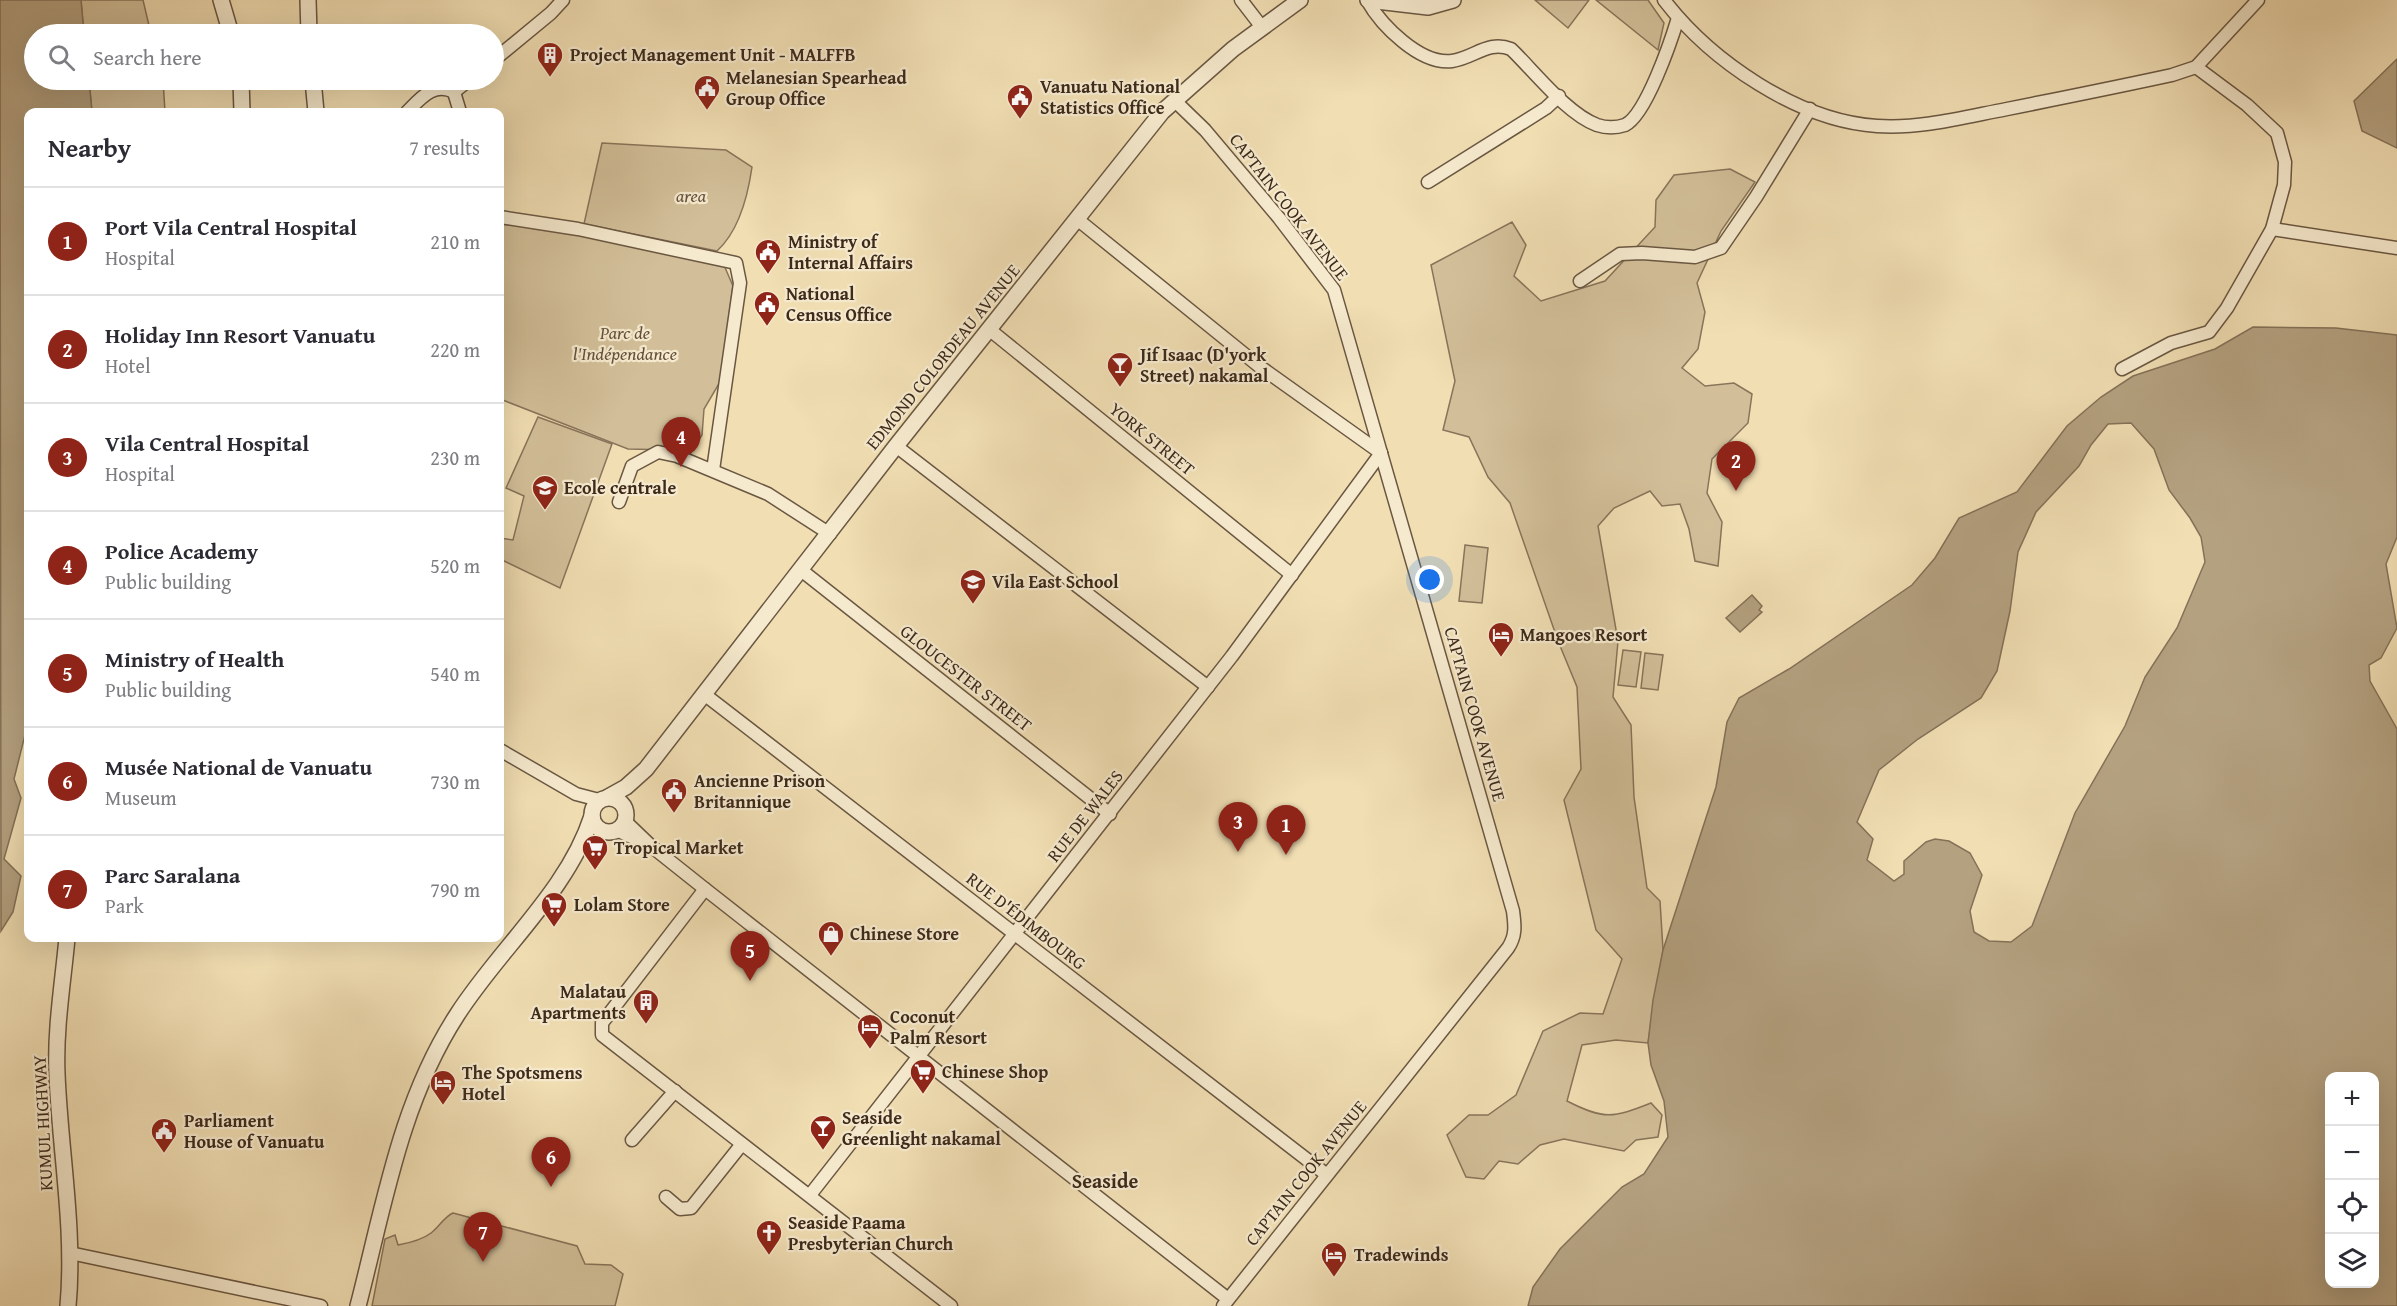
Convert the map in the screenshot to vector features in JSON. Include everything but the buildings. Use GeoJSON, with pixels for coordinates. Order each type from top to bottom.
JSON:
{"type":"FeatureCollection","features":[{"type":"Feature","properties":{"kind":"street"},"geometry":{"type":"LineString","coordinates":[[221,0],[228,24]]}},
{"type":"Feature","properties":{"kind":"street"},"geometry":{"type":"LineString","coordinates":[[308,0],[309,24]]}},
{"type":"Feature","properties":{"kind":"street"},"geometry":{"type":"LineString","coordinates":[[504,52],[551,13],[563,0]]}},
{"type":"Feature","properties":{"kind":"street"},"geometry":{"type":"LineString","coordinates":[[1241,0],[1261,26]]}},
{"type":"Feature","properties":{"kind":"street","name":"EDMOND COLORDEAU AVENUE"},"geometry":{"type":"LineString","coordinates":[[646,769],[896,446],[1174,100],[1261,26],[1300,0]]}},
{"type":"Feature","properties":{"kind":"street"},"geometry":{"type":"LineString","coordinates":[[1368,0],[1399,6],[1428,7],[1453,0]]}},
{"type":"Feature","properties":{"kind":"street"},"geometry":{"type":"LineString","coordinates":[[1368,0],[1377,18],[1389,30],[1428,56],[1452,61],[1500,45],[1510,49],[1585,119],[1598,126],[1612,128],[1626,124],[1636,115],[1669,49],[1678,18]]}},
{"type":"Feature","properties":{"kind":"street"},"geometry":{"type":"LineString","coordinates":[[1664,0],[1678,18],[1727,63],[1810,109],[1854,123],[1877,126],[1932,124],[2172,75],[2196,67],[2258,0]]}},
{"type":"Feature","properties":{"kind":"street"},"geometry":{"type":"LineString","coordinates":[[2122,369],[2170,343],[2209,332],[2227,308],[2272,230],[2284,185],[2285,162],[2277,133],[2247,105],[2196,67]]}},
{"type":"Feature","properties":{"kind":"street"},"geometry":{"type":"LineString","coordinates":[[241,90],[242,108]]}},
{"type":"Feature","properties":{"kind":"street"},"geometry":{"type":"LineString","coordinates":[[314,90],[316,108]]}},
{"type":"Feature","properties":{"kind":"street"},"geometry":{"type":"LineString","coordinates":[[412,108],[432,90]]}},
{"type":"Feature","properties":{"kind":"street"},"geometry":{"type":"LineString","coordinates":[[448,90],[454,92]]}},
{"type":"Feature","properties":{"kind":"street"},"geometry":{"type":"LineString","coordinates":[[454,92],[459,108]]}},
{"type":"Feature","properties":{"kind":"street"},"geometry":{"type":"LineString","coordinates":[[1428,183],[1546,108],[1559,96]]}},
{"type":"Feature","properties":{"kind":"street","name":"CAPTAIN COOK AVENUE"},"geometry":{"type":"LineString","coordinates":[[1174,100],[1204,130],[1279,218],[1334,290],[1513,911],[1515,928],[1513,940],[1508,948],[1225,1303]]}},
{"type":"Feature","properties":{"kind":"street"},"geometry":{"type":"LineString","coordinates":[[1580,281],[1620,254],[1642,253],[1695,257],[1721,248],[1756,197],[1810,109]]}},
{"type":"Feature","properties":{"kind":"street"},"geometry":{"type":"LineString","coordinates":[[504,218],[578,229],[736,263],[740,283],[713,470]]}},
{"type":"Feature","properties":{"kind":"street"},"geometry":{"type":"LineString","coordinates":[[1077,219],[1259,366],[1381,453]]}},
{"type":"Feature","properties":{"kind":"street"},"geometry":{"type":"LineString","coordinates":[[2272,230],[2397,248]]}},
{"type":"Feature","properties":{"kind":"street","name":"YORK STREET"},"geometry":{"type":"LineString","coordinates":[[990,330],[1292,575]]}},
{"type":"Feature","properties":{"kind":"street"},"geometry":{"type":"LineString","coordinates":[[896,446],[1208,687]]}},
{"type":"Feature","properties":{"kind":"street"},"geometry":{"type":"LineString","coordinates":[[619,502],[632,466],[658,452],[713,470],[768,494],[830,534]]}},
{"type":"Feature","properties":{"kind":"street","name":"RUE DE WALES"},"geometry":{"type":"LineString","coordinates":[[810,1195],[1208,687],[1381,453]]}},
{"type":"Feature","properties":{"kind":"street","name":"GLOUCESTER STREET"},"geometry":{"type":"LineString","coordinates":[[801,570],[1110,813]]}},
{"type":"Feature","properties":{"kind":"street","name":"RUE D'ÉDIMBOURG"},"geometry":{"type":"LineString","coordinates":[[704,694],[1327,1175]]}},
{"type":"Feature","properties":{"kind":"street"},"geometry":{"type":"LineString","coordinates":[[504,752],[598,806],[616,799],[620,823],[1225,1303]]}},
{"type":"Feature","properties":{"kind":"street"},"geometry":{"type":"LineString","coordinates":[[358,1306],[395,1158],[419,1083],[457,1014],[567,868],[585,838],[598,806],[626,787],[646,769]]}},
{"type":"Feature","properties":{"kind":"street"},"geometry":{"type":"LineString","coordinates":[[567,868],[620,823],[646,769]]}},
{"type":"Feature","properties":{"kind":"street"},"geometry":{"type":"LineString","coordinates":[[598,806],[595,825],[602,830],[620,823]]}},
{"type":"Feature","properties":{"kind":"street"},"geometry":{"type":"LineString","coordinates":[[705,890],[602,1023],[600,1030],[602,1035],[951,1306]]}},
{"type":"Feature","properties":{"kind":"street","name":"KUMUL HIGHWAY"},"geometry":{"type":"LineString","coordinates":[[67,942],[56,1070],[70,1253],[68,1306]]}},
{"type":"Feature","properties":{"kind":"street"},"geometry":{"type":"LineString","coordinates":[[632,1140],[675,1091]]}},
{"type":"Feature","properties":{"kind":"street"},"geometry":{"type":"LineString","coordinates":[[666,1197],[680,1209],[691,1208],[742,1144]]}},
{"type":"Feature","properties":{"kind":"street"},"geometry":{"type":"LineString","coordinates":[[70,1253],[321,1306]]}},
{"type":"Feature","properties":{"kind":"green space"},"geometry":{"type":"Polygon","coordinates":[[[81,0],[143,0],[149,24],[83,24],[81,0]]]}},
{"type":"Feature","properties":{"kind":"green space"},"geometry":{"type":"Polygon","coordinates":[[[1535,0],[1589,0],[1568,28],[1535,0]]]}},
{"type":"Feature","properties":{"kind":"green space"},"geometry":{"type":"Polygon","coordinates":[[[1596,0],[1648,0],[1664,23],[1658,50],[1596,0]]]}},
{"type":"Feature","properties":{"kind":"green space"},"geometry":{"type":"Polygon","coordinates":[[[90,90],[164,90],[165,108],[92,108],[90,90]]]}},
{"type":"Feature","properties":{"kind":"green space","name":"area"},"geometry":{"type":"Polygon","coordinates":[[[602,143],[726,150],[752,167],[741,212],[725,243],[717,251],[584,224],[602,143]]]}},
{"type":"Feature","properties":{"kind":"green space"},"geometry":{"type":"Polygon","coordinates":[[[1730,169],[1755,182],[1721,231],[1697,283],[1705,312],[1698,349],[1682,368],[1705,386],[1734,383],[1752,394],[1748,423],[1712,459],[1707,493],[1722,522],[1718,566],[1695,561],[1689,529],[1680,504],[1662,506],[1650,491],[1614,508],[1598,526],[1618,641],[1613,697],[1631,725],[1634,797],[1647,888],[1660,901],[1663,950],[1648,1043],[1616,1040],[1582,1045],[1567,1101],[1590,1111],[1609,1115],[1627,1112],[1651,1103],[1662,1115],[1658,1137],[1636,1140],[1624,1151],[1564,1139],[1540,1145],[1518,1164],[1499,1161],[1484,1179],[1466,1177],[1447,1135],[1469,1115],[1488,1115],[1516,1095],[1543,1031],[1580,1013],[1603,1014],[1622,959],[1596,930],[1564,800],[1581,769],[1577,687],[1558,641],[1510,503],[1488,477],[1469,437],[1443,430],[1455,381],[1431,265],[1512,222],[1526,245],[1514,276],[1541,301],[1605,281],[1655,227],[1656,200],[1674,175],[1730,169]]]}},
{"type":"Feature","properties":{"kind":"green space","name":"Parc de l'Indépendance"},"geometry":{"type":"Polygon","coordinates":[[[507,221],[723,263],[733,286],[720,382],[704,409],[702,435],[690,454],[672,450],[628,449],[504,401],[504,224],[507,221]]]}},
{"type":"Feature","properties":{"kind":"green space"},"geometry":{"type":"Polygon","coordinates":[[[538,417],[612,444],[560,588],[504,561],[504,539],[513,540],[524,496],[506,488],[538,417]]]}},
{"type":"Feature","properties":{"kind":"green space"},"geometry":{"type":"Polygon","coordinates":[[[1465,545],[1488,548],[1482,603],[1459,601],[1465,545]]]}},
{"type":"Feature","properties":{"kind":"green space"},"geometry":{"type":"Polygon","coordinates":[[[1623,650],[1641,652],[1636,687],[1618,685],[1623,650]]]}},
{"type":"Feature","properties":{"kind":"green space"},"geometry":{"type":"Polygon","coordinates":[[[1645,653],[1663,655],[1658,690],[1641,688],[1645,653]]]}},
{"type":"Feature","properties":{"kind":"green space"},"geometry":{"type":"Polygon","coordinates":[[[453,1213],[577,1246],[585,1264],[611,1265],[623,1274],[615,1306],[372,1306],[385,1239],[395,1235],[398,1245],[420,1239],[431,1233],[453,1213]]]}},
{"type":"Feature","properties":{"kind":"shaded area"},"geometry":{"type":"Polygon","coordinates":[[[0,0],[81,0],[83,24],[24,24],[24,90],[90,90],[92,108],[24,108],[24,739],[14,779],[21,798],[4,859],[21,876],[13,912],[1,931],[0,0]]]}},
{"type":"Feature","properties":{"kind":"shaded area"},"geometry":{"type":"Polygon","coordinates":[[[2397,59],[2397,148],[2362,131],[2354,101],[2397,59]]]}},
{"type":"Feature","properties":{"kind":"shaded area"},"geometry":{"type":"Polygon","coordinates":[[[2253,327],[2336,328],[2397,335],[2397,537],[2386,564],[2397,628],[2381,658],[2369,665],[2370,681],[2397,729],[2397,1306],[1528,1306],[1533,1287],[1560,1249],[1622,1187],[1644,1174],[1668,1137],[1664,1101],[1651,1065],[1648,1043],[1653,1000],[1663,950],[1716,787],[1727,722],[1739,698],[1789,669],[1912,585],[1935,558],[1959,518],[2017,492],[2067,426],[2101,397],[2133,376],[2215,349],[2253,327]],[[2131,423],[2108,424],[2091,445],[2079,466],[2036,512],[2018,552],[2010,611],[1997,671],[1981,698],[1918,739],[1879,770],[1857,822],[1873,839],[1867,860],[1894,881],[1904,874],[1904,861],[1926,842],[1935,839],[1949,841],[1970,853],[1982,875],[1970,911],[1974,932],[1989,941],[2011,942],[2032,926],[2075,813],[2125,726],[2145,677],[2177,628],[2205,562],[2201,537],[2169,490],[2154,449],[2131,423]]]}},
{"type":"Feature","properties":{"kind":"shaded area"},"geometry":{"type":"Polygon","coordinates":[[[1752,595],[1762,606],[1759,610],[1762,612],[1740,632],[1726,618],[1752,595]]]}},
{"type":"Feature","properties":{"kind":"place","name":"Project Management Unit - MALFFB"},"geometry":{"type":"Point","coordinates":[550,78]}},
{"type":"Feature","properties":{"kind":"place","name":"Melanesian Spearhead Group Office"},"geometry":{"type":"Point","coordinates":[707,111]}},
{"type":"Feature","properties":{"kind":"place","name":"Vanuatu National Statistics Office"},"geometry":{"type":"Point","coordinates":[1020,120]}},
{"type":"Feature","properties":{"kind":"place","name":"Ministry of Internal Affairs"},"geometry":{"type":"Point","coordinates":[768,275]}},
{"type":"Feature","properties":{"kind":"place","name":"National Census Office"},"geometry":{"type":"Point","coordinates":[767,327]}},
{"type":"Feature","properties":{"kind":"place","name":"Jif Isaac (D'york Street) nakamal"},"geometry":{"type":"Point","coordinates":[1120,388]}},
{"type":"Feature","properties":{"kind":"place","name":"Police Academy"},"geometry":{"type":"Point","coordinates":[681,467]}},
{"type":"Feature","properties":{"kind":"place","name":"Holiday Inn Resort Vanuatu"},"geometry":{"type":"Point","coordinates":[1736,491]}},
{"type":"Feature","properties":{"kind":"place","name":"Ecole centrale"},"geometry":{"type":"Point","coordinates":[545,511]}},
{"type":"Feature","properties":{"kind":"place","name":"Vila East School"},"geometry":{"type":"Point","coordinates":[973,605]}},
{"type":"Feature","properties":{"kind":"place","name":"Mangoes Resort"},"geometry":{"type":"Point","coordinates":[1501,658]}},
{"type":"Feature","properties":{"kind":"place","name":"Ancienne Prison Britannique"},"geometry":{"type":"Point","coordinates":[674,814]}},
{"type":"Feature","properties":{"kind":"place","name":"Vila Central Hospital"},"geometry":{"type":"Point","coordinates":[1238,852]}},
{"type":"Feature","properties":{"kind":"place","name":"Port Vila Central Hospital"},"geometry":{"type":"Point","coordinates":[1286,855]}},
{"type":"Feature","properties":{"kind":"place","name":"Tropical Market"},"geometry":{"type":"Point","coordinates":[595,871]}},
{"type":"Feature","properties":{"kind":"place","name":"Lolam Store"},"geometry":{"type":"Point","coordinates":[554,928]}},
{"type":"Feature","properties":{"kind":"place","name":"Chinese Store"},"geometry":{"type":"Point","coordinates":[831,957]}},
{"type":"Feature","properties":{"kind":"place","name":"Ministry of Health"},"geometry":{"type":"Point","coordinates":[750,981]}},
{"type":"Feature","properties":{"kind":"place","name":"Malatau Apartments"},"geometry":{"type":"Point","coordinates":[646,1025]}},
{"type":"Feature","properties":{"kind":"place","name":"Coconut Palm Resort"},"geometry":{"type":"Point","coordinates":[870,1050]}},
{"type":"Feature","properties":{"kind":"place","name":"Chinese Shop"},"geometry":{"type":"Point","coordinates":[923,1095]}},
{"type":"Feature","properties":{"kind":"place","name":"The Spotsmens Hotel"},"geometry":{"type":"Point","coordinates":[443,1106]}},
{"type":"Feature","properties":{"kind":"place","name":"Seaside Greenlight nakamal"},"geometry":{"type":"Point","coordinates":[823,1151]}},
{"type":"Feature","properties":{"kind":"place","name":"Parliament House of Vanuatu"},"geometry":{"type":"Point","coordinates":[164,1154]}},
{"type":"Feature","properties":{"kind":"place","name":"Musée National de Vanuatu"},"geometry":{"type":"Point","coordinates":[551,1187]}},
{"type":"Feature","properties":{"kind":"place","name":"Seaside Paama Presbyterian Church"},"geometry":{"type":"Point","coordinates":[769,1256]}},
{"type":"Feature","properties":{"kind":"place","name":"Parc Saralana"},"geometry":{"type":"Point","coordinates":[483,1262]}},
{"type":"Feature","properties":{"kind":"place","name":"Tradewinds"},"geometry":{"type":"Point","coordinates":[1334,1278]}},
{"type":"Feature","properties":{"kind":"district","name":"Seaside"},"geometry":{"type":"Point","coordinates":[1105,1181]}}]}
